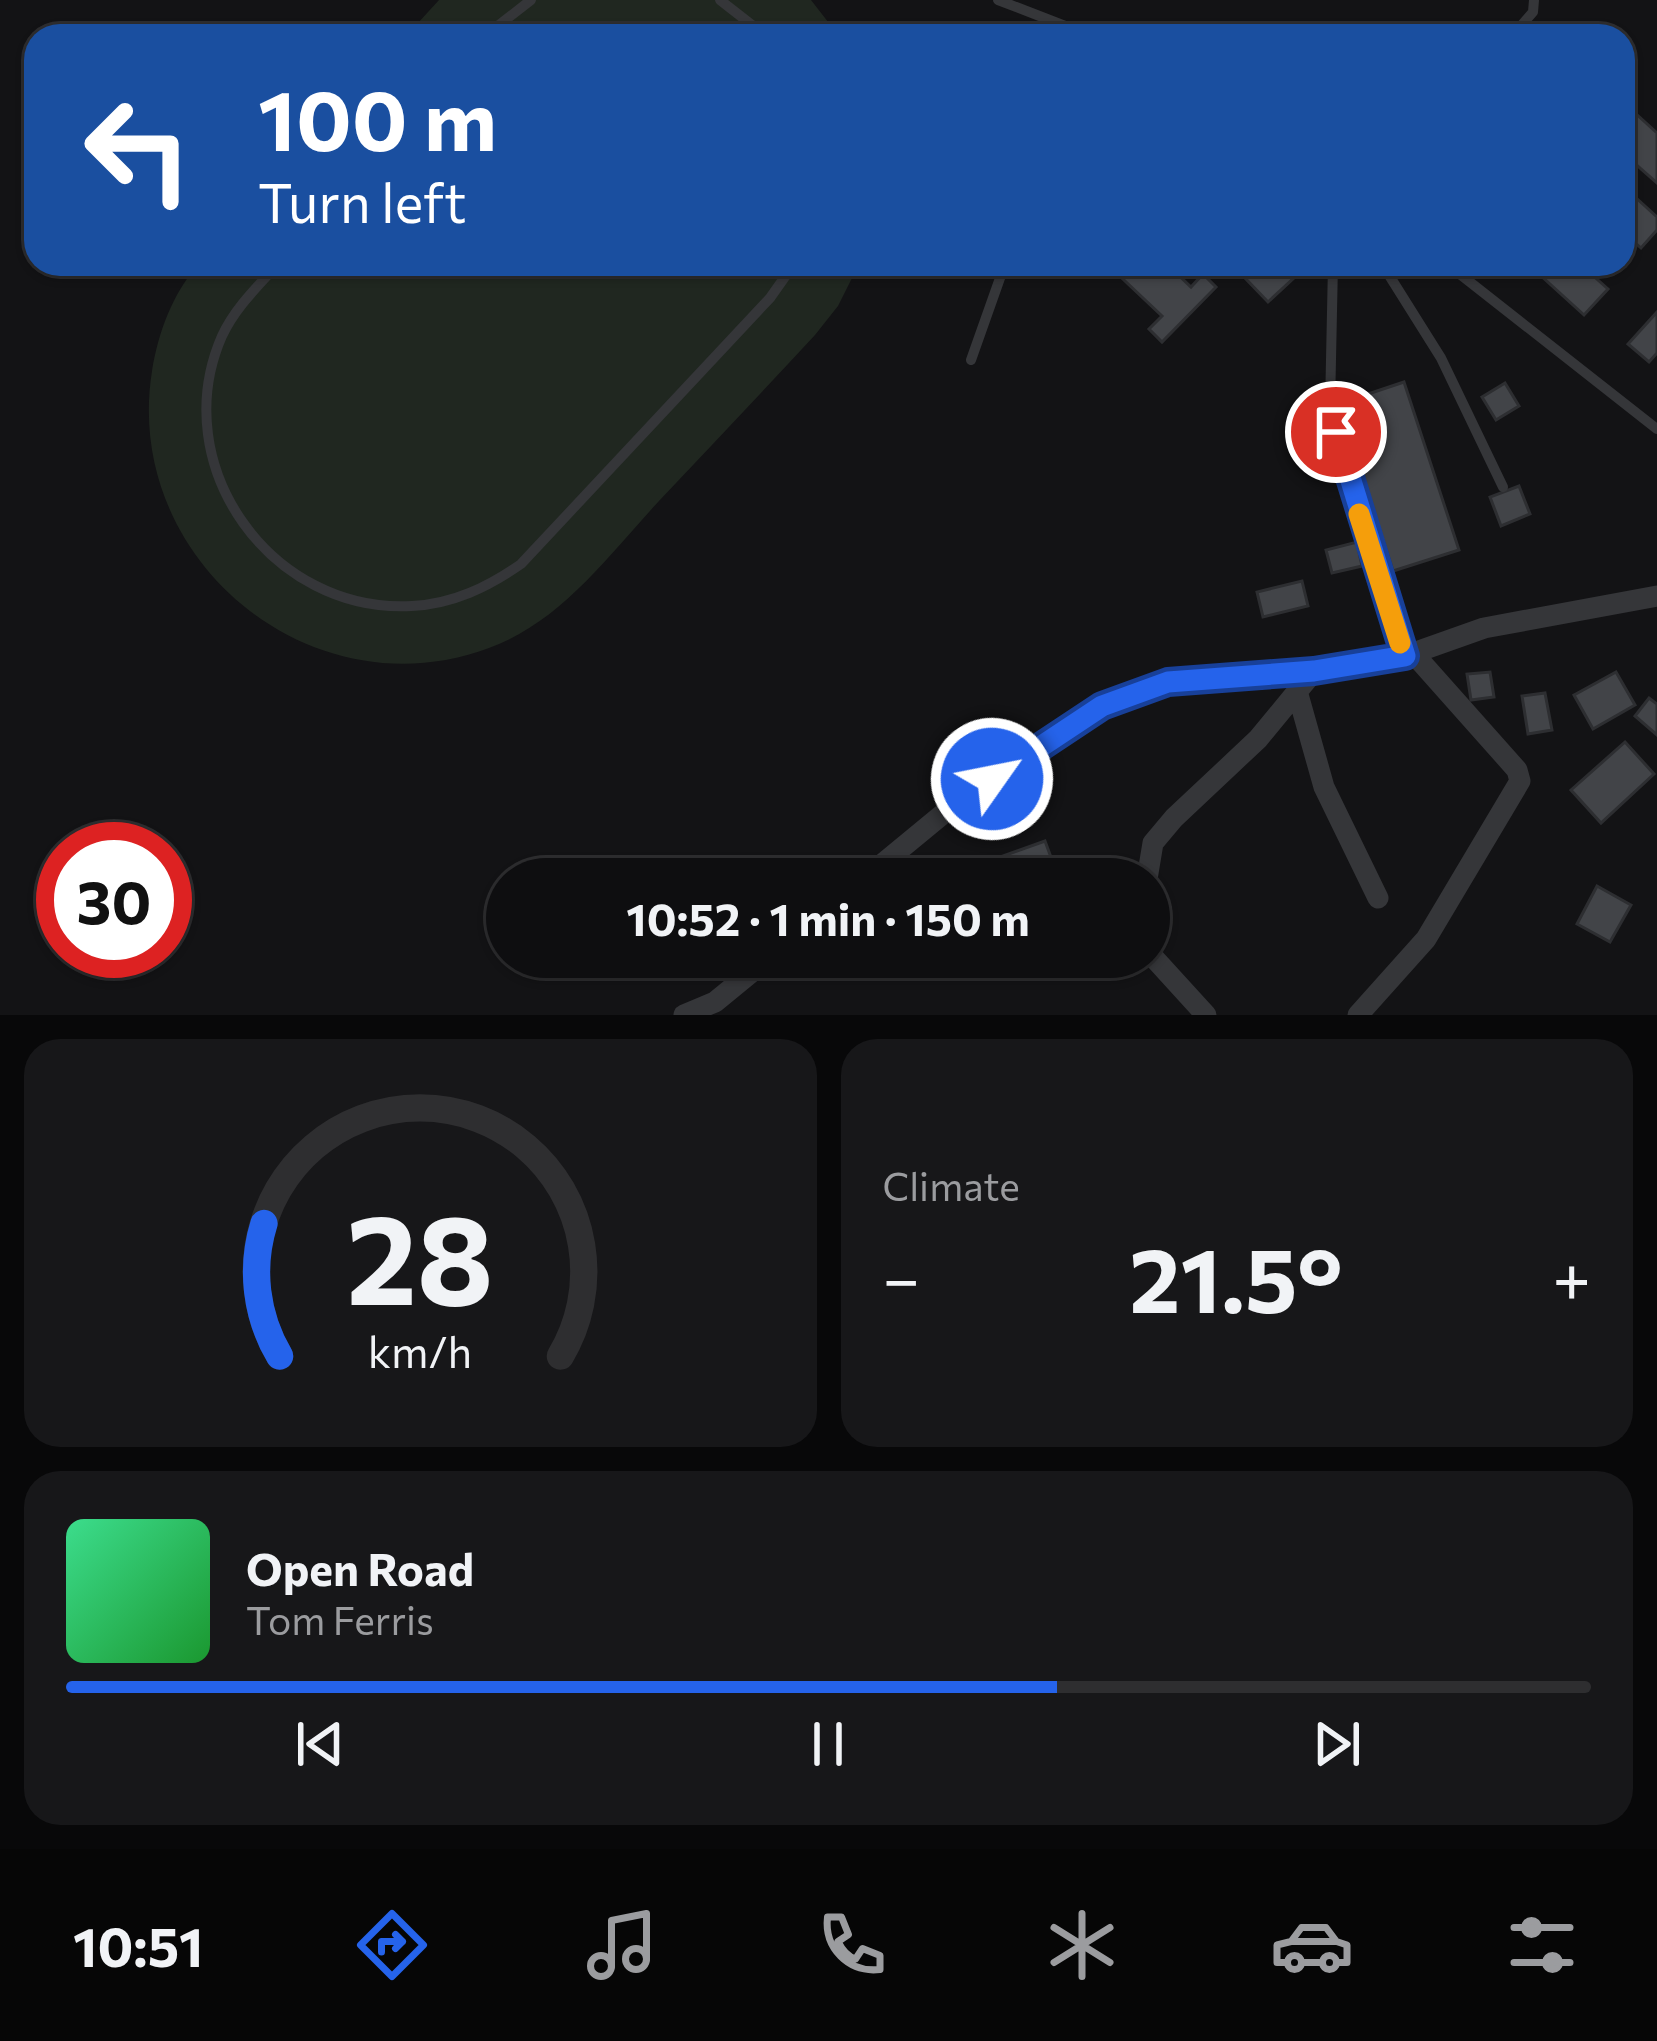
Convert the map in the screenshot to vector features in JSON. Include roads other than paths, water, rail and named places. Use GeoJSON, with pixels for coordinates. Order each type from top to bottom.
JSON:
{"type":"FeatureCollection","features":[{"type":"Feature","properties":{"kind":"street"},"geometry":{"type":"LineString","coordinates":[[889,858],[955,804],[1102,706],[1168,682],[1314,671],[1409,655],[1484,628],[1657,596]]}},
{"type":"Feature","properties":{"kind":"street"},"geometry":{"type":"LineString","coordinates":[[1358,1015],[1426,939],[1520,781],[1517,770],[1409,655]]}},
{"type":"Feature","properties":{"kind":"street"},"geometry":{"type":"LineString","coordinates":[[1151,858],[1154,843],[1174,818],[1258,739],[1314,671]]}},
{"type":"Feature","properties":{"kind":"street"},"geometry":{"type":"LineString","coordinates":[[1297,691],[1324,788],[1378,898]]}},
{"type":"Feature","properties":{"kind":"street"},"geometry":{"type":"LineString","coordinates":[[1170,976],[1206,1015]]}},
{"type":"Feature","properties":{"kind":"street"},"geometry":{"type":"LineString","coordinates":[[684,1015],[712,1009],[747,978]]}},
{"type":"Feature","properties":{"kind":"lane"},"geometry":{"type":"LineString","coordinates":[[500,24],[531,0]]}},
{"type":"Feature","properties":{"kind":"lane"},"geometry":{"type":"LineString","coordinates":[[720,0],[751,24]]}},
{"type":"Feature","properties":{"kind":"lane"},"geometry":{"type":"LineString","coordinates":[[998,0],[1059,24]]}},
{"type":"Feature","properties":{"kind":"lane"},"geometry":{"type":"LineString","coordinates":[[267,276],[236,310],[212,367],[207,429],[222,488],[255,541],[300,578],[354,601],[412,606],[470,594],[521,564],[786,276]]}},
{"type":"Feature","properties":{"kind":"lane"},"geometry":{"type":"LineString","coordinates":[[970,360],[1000,276]]}},
{"type":"Feature","properties":{"kind":"lane"},"geometry":{"type":"LineString","coordinates":[[1333,276],[1330,407],[1409,655]]}},
{"type":"Feature","properties":{"kind":"lane"},"geometry":{"type":"LineString","coordinates":[[1390,276],[1441,358],[1503,487]]}},
{"type":"Feature","properties":{"kind":"lane"},"geometry":{"type":"LineString","coordinates":[[1462,276],[1657,429]]}}]}
